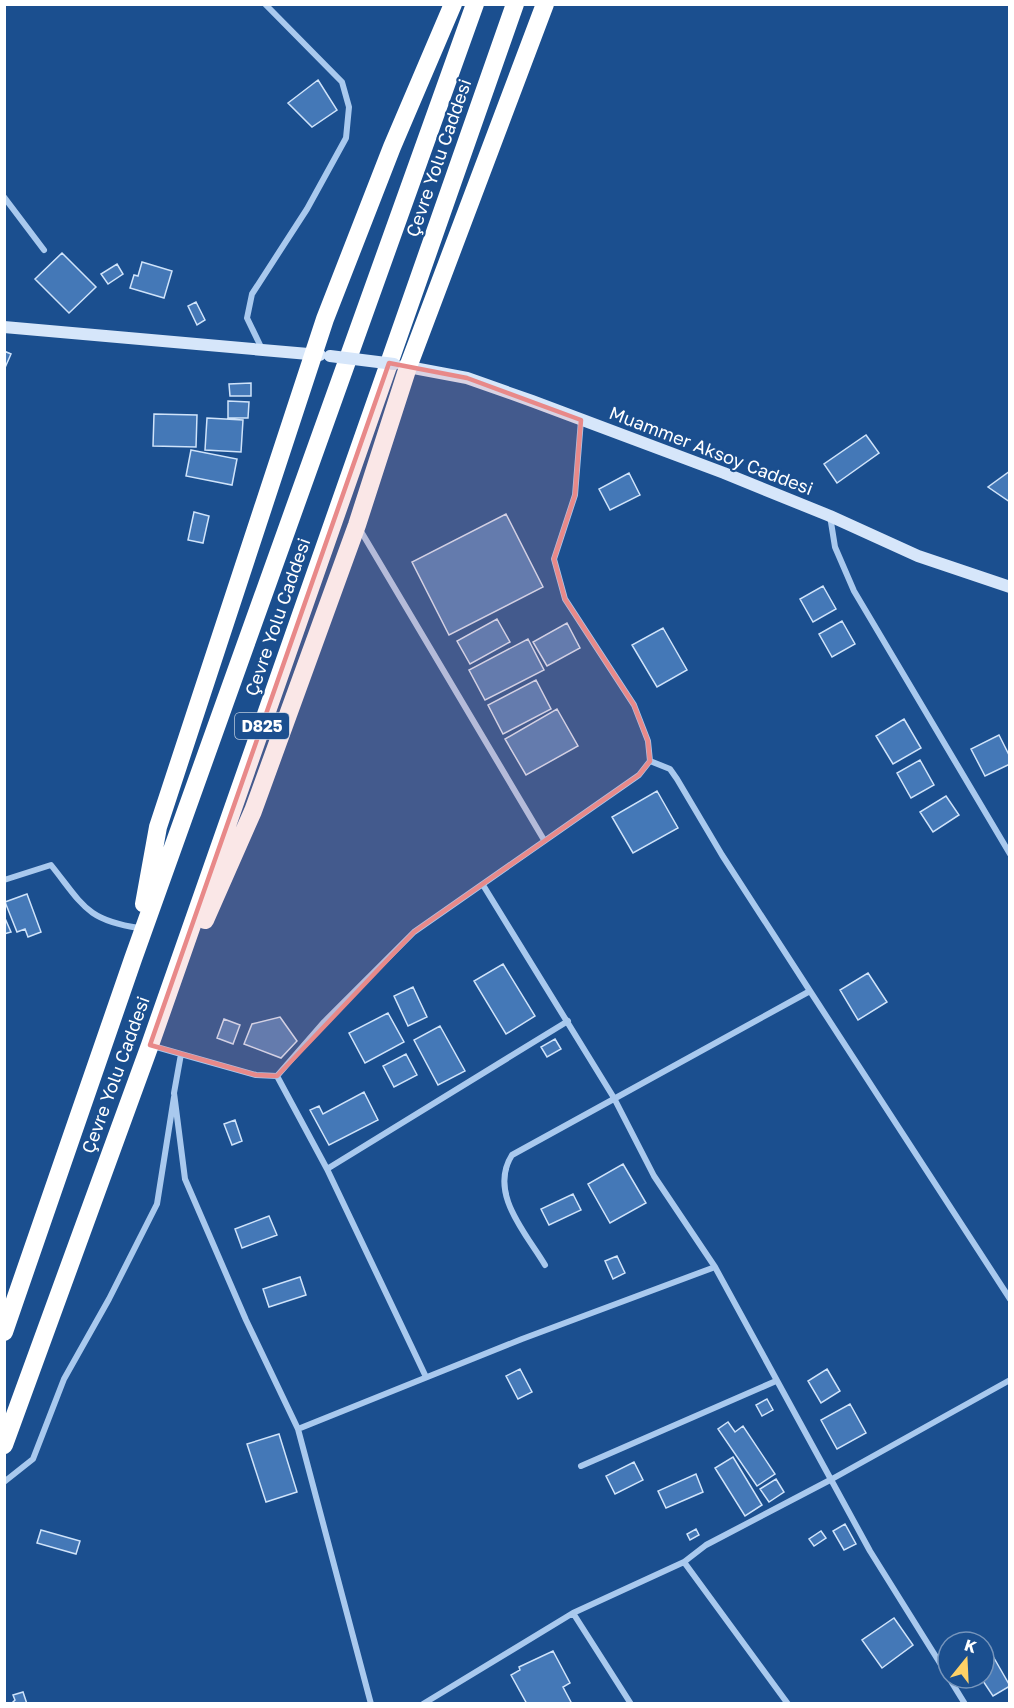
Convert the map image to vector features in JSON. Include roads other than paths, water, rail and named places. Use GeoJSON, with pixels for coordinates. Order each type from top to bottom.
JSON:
{"type":"FeatureCollection","features":[{"type":"Feature","properties":{"kind":"highway"},"geometry":{"type":"LineString","coordinates":[[134,959],[158,827],[323,355],[326,319],[392,147],[453,4]]}},
{"type":"Feature","properties":{"kind":"highway","name":"Çevre Yolu Caddesi"},"geometry":{"type":"LineString","coordinates":[[4,1332],[134,959],[475,4]]}},
{"type":"Feature","properties":{"kind":"highway","name":"Çevre Yolu Caddesi"},"geometry":{"type":"LineString","coordinates":[[4,1445],[150,1045],[515,4]]}},
{"type":"Feature","properties":{"kind":"highway"},"geometry":{"type":"LineString","coordinates":[[150,1045],[253,811],[357,525],[401,365],[545,4]]}},
{"type":"Feature","properties":{"kind":"street"},"geometry":{"type":"LineString","coordinates":[[262,349],[247,318],[252,294],[307,209],[346,138],[349,107],[342,82],[265,4]]}},
{"type":"Feature","properties":{"kind":"street"},"geometry":{"type":"LineString","coordinates":[[4,197],[44,250]]}},
{"type":"Feature","properties":{"kind":"street","name":"Muammer Aksoy Caddesi"},"geometry":{"type":"LineString","coordinates":[[4,327],[323,355],[401,365],[467,378],[830,516],[918,556],[1010,587]]}},
{"type":"Feature","properties":{"kind":"street"},"geometry":{"type":"LineString","coordinates":[[277,1076],[324,1022],[414,932],[639,776],[650,761],[648,741],[634,705],[565,599],[554,559],[575,495],[581,420]]}},
{"type":"Feature","properties":{"kind":"street"},"geometry":{"type":"LineString","coordinates":[[830,516],[835,547],[854,591],[1010,854]]}},
{"type":"Feature","properties":{"kind":"street"},"geometry":{"type":"LineString","coordinates":[[357,525],[544,840]]}},
{"type":"Feature","properties":{"kind":"street"},"geometry":{"type":"LineString","coordinates":[[650,761],[670,769],[677,779],[722,855],[1010,1299]]}},
{"type":"Feature","properties":{"kind":"street"},"geometry":{"type":"LineString","coordinates":[[4,880],[51,866],[88,911],[111,923],[139,928]]}},
{"type":"Feature","properties":{"kind":"street"},"geometry":{"type":"LineString","coordinates":[[483,885],[614,1098],[654,1176],[715,1267],[870,1551],[936,1656]]}},
{"type":"Feature","properties":{"kind":"street"},"geometry":{"type":"LineString","coordinates":[[545,1265],[509,1206],[502,1186],[505,1167],[512,1155],[810,991]]}},
{"type":"Feature","properties":{"kind":"street"},"geometry":{"type":"LineString","coordinates":[[327,1169],[568,1021]]}},
{"type":"Feature","properties":{"kind":"street"},"geometry":{"type":"LineString","coordinates":[[150,1045],[256,1075],[277,1076]]}},
{"type":"Feature","properties":{"kind":"street"},"geometry":{"type":"LineString","coordinates":[[4,1482],[33,1459],[64,1379],[109,1299],[157,1204],[181,1054]]}},
{"type":"Feature","properties":{"kind":"street"},"geometry":{"type":"LineString","coordinates":[[277,1076],[327,1169],[426,1377]]}},
{"type":"Feature","properties":{"kind":"street"},"geometry":{"type":"LineString","coordinates":[[174,1093],[186,1179],[246,1320],[298,1429],[371,1704]]}},
{"type":"Feature","properties":{"kind":"street"},"geometry":{"type":"LineString","coordinates":[[298,1429],[426,1377],[715,1267]]}},
{"type":"Feature","properties":{"kind":"street"},"geometry":{"type":"LineString","coordinates":[[423,1704],[573,1613],[684,1562],[706,1545],[832,1479],[1010,1380]]}},
{"type":"Feature","properties":{"kind":"street"},"geometry":{"type":"LineString","coordinates":[[581,1466],[776,1381]]}},
{"type":"Feature","properties":{"kind":"street"},"geometry":{"type":"LineString","coordinates":[[684,1562],[788,1704]]}},
{"type":"Feature","properties":{"kind":"street"},"geometry":{"type":"LineString","coordinates":[[573,1613],[631,1704]]}},
{"type":"Feature","properties":{"kind":"street"},"geometry":{"type":"LineString","coordinates":[[957,1690],[965,1704]]}}]}
